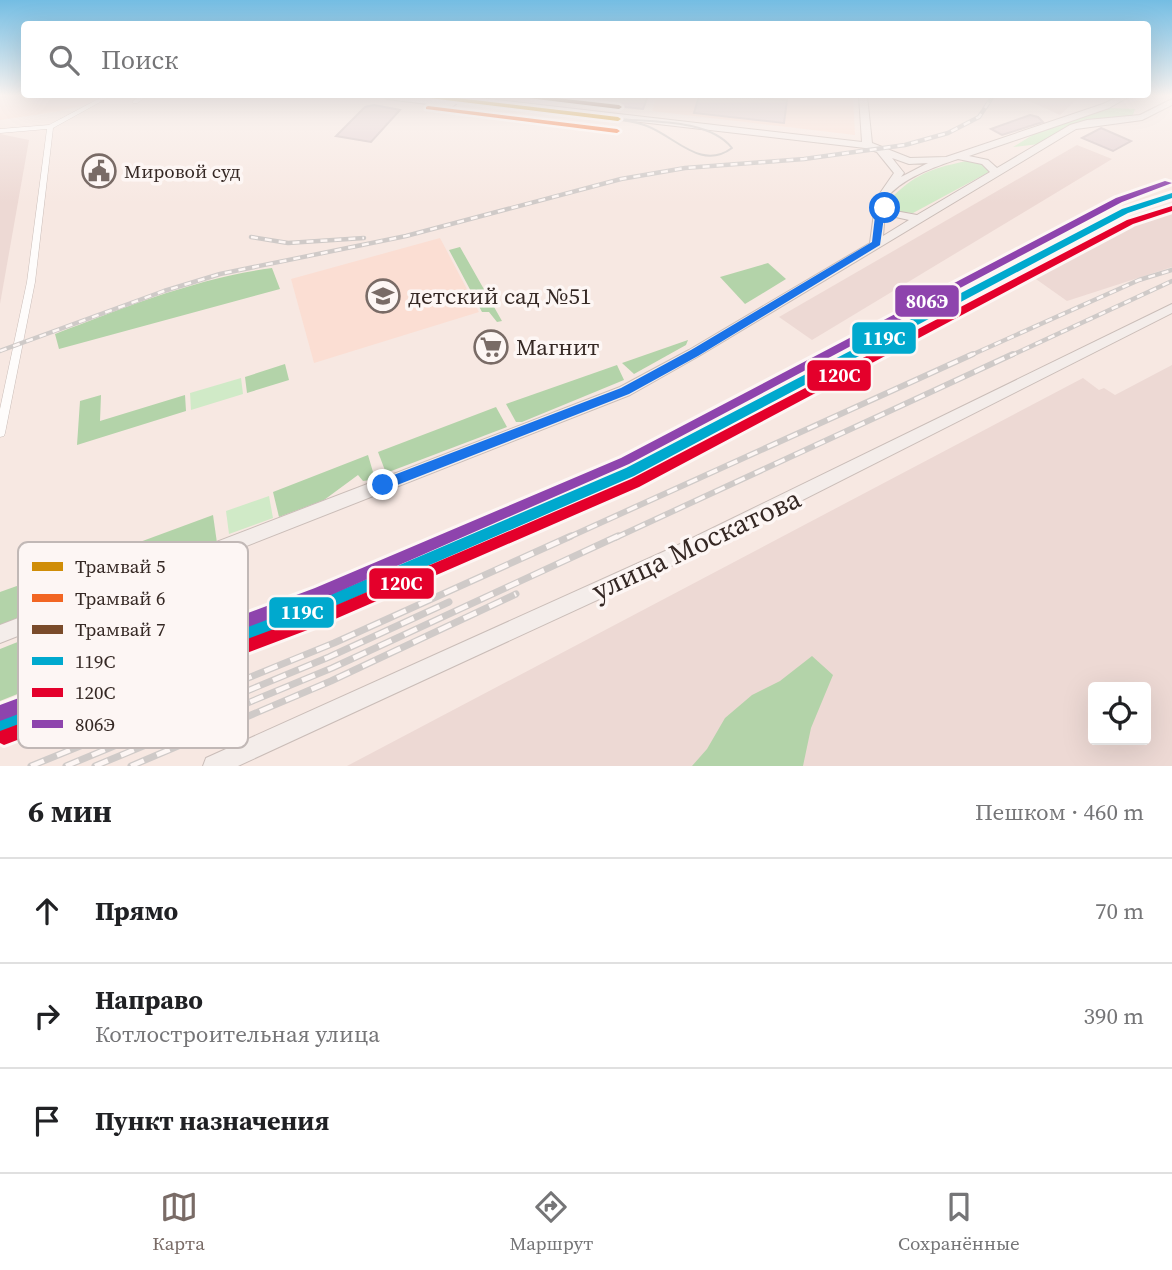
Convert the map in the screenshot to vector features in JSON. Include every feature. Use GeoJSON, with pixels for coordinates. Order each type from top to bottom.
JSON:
{"type":"FeatureCollection","features":[{"type":"Feature","properties":{"kind":"main road"},"geometry":{"type":"LineString","coordinates":[[755,132],[867,145],[909,161],[946,160]]}},
{"type":"Feature","properties":{"kind":"main road"},"geometry":{"type":"LineString","coordinates":[[866,132],[867,145]]}},
{"type":"Feature","properties":{"kind":"main road"},"geometry":{"type":"LineString","coordinates":[[890,187],[912,173],[1032,132]]}},
{"type":"Feature","properties":{"kind":"main road"},"geometry":{"type":"LineString","coordinates":[[237,542],[625,391],[694,353],[1065,132]]}},
{"type":"Feature","properties":{"kind":"main road"},"geometry":{"type":"LineString","coordinates":[[876,243],[881,199],[899,173],[880,150]]}},
{"type":"Feature","properties":{"kind":"main road"},"geometry":{"type":"LineString","coordinates":[[959,157],[985,162],[996,173]]}},
{"type":"Feature","properties":{"kind":"main road"},"geometry":{"type":"LineString","coordinates":[[881,199],[891,213],[919,219]]}},
{"type":"Feature","properties":{"kind":"main road","name":"улица Москатова"},"geometry":{"type":"LineString","coordinates":[[214,766],[680,553],[1172,309]]}},
{"type":"Feature","properties":{"kind":"main road"},"geometry":{"type":"LineString","coordinates":[[0,634],[18,627]]}},
{"type":"Feature","properties":{"kind":"street"},"geometry":{"type":"LineString","coordinates":[[0,433],[32,282],[49,132]]}},
{"type":"Feature","properties":{"kind":"shaded area"},"geometry":{"type":"Polygon","coordinates":[[[827,132],[855,132],[855,135],[827,132]]]}},
{"type":"Feature","properties":{"kind":"shaded area"},"geometry":{"type":"Polygon","coordinates":[[[0,134],[29,140],[0,304],[0,134]]]}},
{"type":"Feature","properties":{"kind":"shaded area"},"geometry":{"type":"Polygon","coordinates":[[[1077,145],[1112,159],[812,340],[779,317],[1077,145]]]}},
{"type":"Feature","properties":{"kind":"shaded area"},"geometry":{"type":"Polygon","coordinates":[[[1172,209],[1172,267],[1067,301],[1026,272],[1172,209]]]}},
{"type":"Feature","properties":{"kind":"shaded area","name":"детский сад №51"},"geometry":{"type":"Polygon","coordinates":[[[440,238],[479,312],[314,363],[291,279],[440,238]]]}},
{"type":"Feature","properties":{"kind":"shaded area"},"geometry":{"type":"Polygon","coordinates":[[[1172,365],[1172,766],[347,766],[1083,378],[1099,390],[1104,388],[1115,395],[1172,365]]]}},
{"type":"Feature","properties":{"kind":"green space"},"geometry":{"type":"Polygon","coordinates":[[[1058,132],[1039,144],[1013,147],[1034,134],[1058,132]]]}},
{"type":"Feature","properties":{"kind":"green space"},"geometry":{"type":"Polygon","coordinates":[[[966,161],[981,164],[989,172],[913,213],[895,212],[889,206],[889,200],[915,178],[966,161]]]}},
{"type":"Feature","properties":{"kind":"green space"},"geometry":{"type":"Polygon","coordinates":[[[460,247],[502,321],[497,322],[489,312],[482,312],[449,250],[460,247]]]}},
{"type":"Feature","properties":{"kind":"green space"},"geometry":{"type":"Polygon","coordinates":[[[768,263],[786,279],[745,304],[720,277],[768,263]]]}},
{"type":"Feature","properties":{"kind":"green space"},"geometry":{"type":"Polygon","coordinates":[[[272,268],[280,289],[59,349],[55,334],[189,286],[272,268]]]}},
{"type":"Feature","properties":{"kind":"green space"},"geometry":{"type":"Polygon","coordinates":[[[688,340],[686,345],[634,374],[622,363],[688,340]]]}},
{"type":"Feature","properties":{"kind":"green space"},"geometry":{"type":"Polygon","coordinates":[[[285,364],[289,380],[247,393],[245,377],[285,364]]]}},
{"type":"Feature","properties":{"kind":"green space"},"geometry":{"type":"Polygon","coordinates":[[[617,365],[624,380],[522,422],[516,422],[506,404],[617,365]]]}},
{"type":"Feature","properties":{"kind":"green space"},"geometry":{"type":"Polygon","coordinates":[[[241,378],[243,394],[191,410],[190,393],[241,378]]]}},
{"type":"Feature","properties":{"kind":"green space"},"geometry":{"type":"Polygon","coordinates":[[[101,395],[100,421],[185,395],[186,411],[77,445],[80,401],[101,395]]]}},
{"type":"Feature","properties":{"kind":"green space"},"geometry":{"type":"Polygon","coordinates":[[[496,407],[507,427],[386,473],[378,452],[496,407]]]}},
{"type":"Feature","properties":{"kind":"green space"},"geometry":{"type":"Polygon","coordinates":[[[368,455],[373,472],[371,480],[363,481],[358,475],[324,500],[279,517],[273,492],[368,455]]]}},
{"type":"Feature","properties":{"kind":"green space"},"geometry":{"type":"Polygon","coordinates":[[[269,496],[273,518],[229,534],[226,511],[269,496]]]}},
{"type":"Feature","properties":{"kind":"green space"},"geometry":{"type":"Polygon","coordinates":[[[213,515],[217,542],[140,542],[213,515]]]}},
{"type":"Feature","properties":{"kind":"green space"},"geometry":{"type":"Polygon","coordinates":[[[18,586],[18,620],[0,627],[0,592],[18,586]]]}},
{"type":"Feature","properties":{"kind":"green space"},"geometry":{"type":"Polygon","coordinates":[[[18,642],[18,694],[0,701],[0,649],[18,642]]]}},
{"type":"Feature","properties":{"kind":"green space"},"geometry":{"type":"Polygon","coordinates":[[[812,656],[833,675],[811,728],[803,766],[692,766],[707,749],[725,718],[752,695],[780,681],[812,656]]]}},
{"type":"Feature","properties":{"kind":"building"},"geometry":{"type":"Polygon","coordinates":[[[340,132],[380,132],[371,142],[336,136],[340,132]]]}},
{"type":"Feature","properties":{"kind":"building"},"geometry":{"type":"Polygon","coordinates":[[[1094,132],[1110,132],[1131,141],[1113,151],[1082,138],[1094,132]]]}},
{"type":"Feature","properties":{"kind":"building","name":"Мировой суд"},"geometry":{"type":"Polygon","coordinates":[[[107,156],[106,182],[90,186],[92,159],[107,156]]]}},
{"type":"Feature","properties":{"kind":"tram line"},"geometry":{"type":"LineString","coordinates":[[659,132],[699,154],[710,156],[732,148],[708,132]]}},
{"type":"Feature","properties":{"kind":"railway"},"geometry":{"type":"LineString","coordinates":[[0,351],[164,291],[220,274],[406,236],[621,179],[685,168],[804,159],[905,145],[950,132]]}},
{"type":"Feature","properties":{"kind":"railway"},"geometry":{"type":"LineString","coordinates":[[251,237],[288,243],[364,238]]}},
{"type":"Feature","properties":{"kind":"railway"},"geometry":{"type":"LineString","coordinates":[[969,356],[1139,280],[1172,270]]}},
{"type":"Feature","properties":{"kind":"railway"},"geometry":{"type":"LineString","coordinates":[[1010,356],[1172,281]]}},
{"type":"Feature","properties":{"kind":"railway"},"geometry":{"type":"LineString","coordinates":[[567,538],[973,354]]}},
{"type":"Feature","properties":{"kind":"railway"},"geometry":{"type":"LineString","coordinates":[[615,538],[1013,354]]}},
{"type":"Feature","properties":{"kind":"railway"},"geometry":{"type":"LineString","coordinates":[[248,678],[334,643],[571,536]]}},
{"type":"Feature","properties":{"kind":"railway"},"geometry":{"type":"LineString","coordinates":[[248,703],[332,668],[618,536]]}},
{"type":"Feature","properties":{"kind":"railway"},"geometry":{"type":"LineString","coordinates":[[248,716],[331,681],[516,594]]}},
{"type":"Feature","properties":{"kind":"railway"},"geometry":{"type":"LineString","coordinates":[[248,691],[449,602]]}},
{"type":"Feature","properties":{"kind":"railway"},"geometry":{"type":"LineString","coordinates":[[31,766],[75,748]]}},
{"type":"Feature","properties":{"kind":"railway"},"geometry":{"type":"LineString","coordinates":[[66,766],[109,748]]}},
{"type":"Feature","properties":{"kind":"railway"},"geometry":{"type":"LineString","coordinates":[[95,766],[139,748]]}},
{"type":"Feature","properties":{"kind":"railway"},"geometry":{"type":"LineString","coordinates":[[131,766],[173,748]]}},
{"type":"Feature","properties":{"kind":"transit line","name":"806Э"},"geometry":{"type":"LineString","coordinates":[[248,620],[317,594],[625,461],[1119,200],[1168,183]]}},
{"type":"Feature","properties":{"kind":"transit line","name":"119С"},"geometry":{"type":"LineString","coordinates":[[248,633],[322,605],[630,472],[1125,211],[1172,195]]}},
{"type":"Feature","properties":{"kind":"transit line","name":"120С"},"geometry":{"type":"LineString","coordinates":[[248,645],[326,616],[635,483],[1130,222],[1172,208]]}},
{"type":"Feature","properties":{"kind":"transit line","name":"806Э"},"geometry":{"type":"LineString","coordinates":[[0,713],[18,706]]}},
{"type":"Feature","properties":{"kind":"transit line","name":"119С"},"geometry":{"type":"LineString","coordinates":[[0,726],[18,719]]}},
{"type":"Feature","properties":{"kind":"transit line","name":"120С"},"geometry":{"type":"LineString","coordinates":[[4,737],[18,732]]}},
{"type":"Feature","properties":{"kind":"place","name":"Мировой суд"},"geometry":{"type":"Point","coordinates":[99,171]}},
{"type":"Feature","properties":{"kind":"place","name":"детский сад №51"},"geometry":{"type":"Point","coordinates":[383,296]}},
{"type":"Feature","properties":{"kind":"place","name":"Магнит"},"geometry":{"type":"Point","coordinates":[491,347]}},
{"type":"Feature","properties":{"kind":"route"},"geometry":{"type":"LineString","coordinates":[[383,485],[625,391],[694,353],[876,243],[881,199],[885,208]]}}]}
